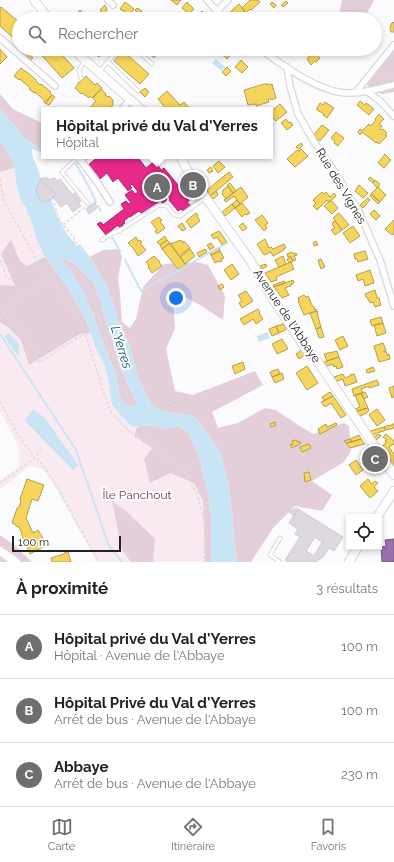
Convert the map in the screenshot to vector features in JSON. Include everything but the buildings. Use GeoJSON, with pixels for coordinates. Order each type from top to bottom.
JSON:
{"type":"FeatureCollection","features":[{"type":"Feature","properties":{"kind":"street"},"geometry":{"type":"LineString","coordinates":[[34,0],[43,12]]}},
{"type":"Feature","properties":{"kind":"street"},"geometry":{"type":"LineString","coordinates":[[108,0],[113,5]]}},
{"type":"Feature","properties":{"kind":"street"},"geometry":{"type":"LineString","coordinates":[[208,0],[217,11],[228,0]]}},
{"type":"Feature","properties":{"kind":"street"},"geometry":{"type":"LineString","coordinates":[[0,38],[12,48]]}},
{"type":"Feature","properties":{"kind":"street"},"geometry":{"type":"LineString","coordinates":[[356,92],[394,45]]}},
{"type":"Feature","properties":{"kind":"street"},"geometry":{"type":"LineString","coordinates":[[21,56],[55,86]]}},
{"type":"Feature","properties":{"kind":"street"},"geometry":{"type":"LineString","coordinates":[[81,56],[138,107]]}},
{"type":"Feature","properties":{"kind":"street"},"geometry":{"type":"LineString","coordinates":[[270,56],[320,87],[332,91],[348,93],[368,92],[394,85]]}},
{"type":"Feature","properties":{"kind":"street","name":"Rue des Vignes"},"geometry":{"type":"LineString","coordinates":[[286,67],[298,114],[359,212],[380,260],[394,306]]}},
{"type":"Feature","properties":{"kind":"street"},"geometry":{"type":"LineString","coordinates":[[368,92],[380,101],[394,116]]}},
{"type":"Feature","properties":{"kind":"street"},"geometry":{"type":"LineString","coordinates":[[124,107],[130,100]]}},
{"type":"Feature","properties":{"kind":"street"},"geometry":{"type":"LineString","coordinates":[[80,159],[110,202]]}},
{"type":"Feature","properties":{"kind":"street","name":"Avenue de l'Abbaye"},"geometry":{"type":"LineString","coordinates":[[182,159],[204,196],[250,260],[265,286],[306,348],[318,362],[394,475]]}},
{"type":"Feature","properties":{"kind":"street"},"geometry":{"type":"LineString","coordinates":[[379,514],[394,491]]}},
{"type":"Feature","properties":{"kind":"street"},"geometry":{"type":"LineString","coordinates":[[349,562],[356,550]]}},
{"type":"Feature","properties":{"kind":"street"},"geometry":{"type":"LineString","coordinates":[[0,551],[16,562]]}},
{"type":"Feature","properties":{"kind":"street"},"geometry":{"type":"LineString","coordinates":[[0,557],[8,562]]}},
{"type":"Feature","properties":{"kind":"lane"},"geometry":{"type":"LineString","coordinates":[[99,73],[113,56]]}},
{"type":"Feature","properties":{"kind":"lane"},"geometry":{"type":"LineString","coordinates":[[143,56],[152,64]]}},
{"type":"Feature","properties":{"kind":"lane"},"geometry":{"type":"LineString","coordinates":[[81,78],[79,70],[85,60]]}},
{"type":"Feature","properties":{"kind":"lane"},"geometry":{"type":"LineString","coordinates":[[108,62],[138,91]]}},
{"type":"Feature","properties":{"kind":"lane"},"geometry":{"type":"LineString","coordinates":[[75,159],[62,172],[88,204]]}},
{"type":"Feature","properties":{"kind":"lane"},"geometry":{"type":"LineString","coordinates":[[191,202],[204,196]]}},
{"type":"Feature","properties":{"kind":"lane"},"geometry":{"type":"LineString","coordinates":[[102,240],[113,233],[119,232],[159,205],[167,206],[174,215],[180,216],[204,196]]}},
{"type":"Feature","properties":{"kind":"lane"},"geometry":{"type":"LineString","coordinates":[[280,538],[270,555],[280,562]]}},
{"type":"Feature","properties":{"kind":"path"},"geometry":{"type":"LineString","coordinates":[[372,72],[383,79],[394,76]]}},
{"type":"Feature","properties":{"kind":"path"},"geometry":{"type":"LineString","coordinates":[[0,179],[4,201],[34,254],[45,272],[81,320],[111,412],[129,430],[184,471],[196,492],[205,524],[204,562]]}},
{"type":"Feature","properties":{"kind":"path"},"geometry":{"type":"LineString","coordinates":[[54,203],[60,221],[74,238],[74,241],[78,244]]}},
{"type":"Feature","properties":{"kind":"path"},"geometry":{"type":"LineString","coordinates":[[63,225],[88,204]]}},
{"type":"Feature","properties":{"kind":"path"},"geometry":{"type":"LineString","coordinates":[[74,241],[60,255],[90,286],[122,386],[141,421],[148,443]]}},
{"type":"Feature","properties":{"kind":"path"},"geometry":{"type":"LineString","coordinates":[[0,260],[6,277],[11,280]]}},
{"type":"Feature","properties":{"kind":"path"},"geometry":{"type":"LineString","coordinates":[[0,318],[11,304],[40,286],[45,278],[45,272]]}},
{"type":"Feature","properties":{"kind":"path"},"geometry":{"type":"LineString","coordinates":[[0,305],[9,307]]}},
{"type":"Feature","properties":{"kind":"path"},"geometry":{"type":"LineString","coordinates":[[3,314],[25,330],[38,362],[44,360],[85,334]]}},
{"type":"Feature","properties":{"kind":"path"},"geometry":{"type":"LineString","coordinates":[[0,401],[19,437],[35,458],[39,460],[58,487],[66,505],[99,562]]}},
{"type":"Feature","properties":{"kind":"path"},"geometry":{"type":"LineString","coordinates":[[0,483],[35,458],[41,449]]}},
{"type":"Feature","properties":{"kind":"green space","name":"Île Panchout"},"geometry":{"type":"Polygon","coordinates":[[[0,141],[11,158],[18,192],[33,226],[39,246],[87,323],[96,349],[105,366],[112,405],[137,427],[150,425],[164,429],[179,427],[187,431],[199,457],[211,551],[211,562],[97,562],[56,488],[43,469],[30,466],[0,489],[0,481],[19,467],[19,447],[0,411],[0,141]]]}},
{"type":"Feature","properties":{"kind":"shaded area"},"geometry":{"type":"Polygon","coordinates":[[[342,0],[374,0],[368,12],[339,12],[342,0]]]}},
{"type":"Feature","properties":{"kind":"shaded area"},"geometry":{"type":"Polygon","coordinates":[[[394,48],[394,92],[382,94],[369,87],[365,82],[394,48]]]}},
{"type":"Feature","properties":{"kind":"shaded area"},"geometry":{"type":"Polygon","coordinates":[[[0,94],[13,109],[41,123],[41,149],[26,139],[0,109],[0,94]]]}},
{"type":"Feature","properties":{"kind":"shaded area"},"geometry":{"type":"Polygon","coordinates":[[[0,141],[11,158],[14,168],[0,172],[0,141]]]}},
{"type":"Feature","properties":{"kind":"shaded area"},"geometry":{"type":"Polygon","coordinates":[[[11,240],[20,261],[27,266],[45,257],[68,288],[91,333],[80,334],[29,365],[21,340],[9,328],[0,322],[0,285],[15,286],[1,254],[11,240]]]}},
{"type":"Feature","properties":{"kind":"shaded area"},"geometry":{"type":"Polygon","coordinates":[[[119,249],[122,257],[118,278],[122,322],[130,328],[136,319],[143,287],[164,264],[196,262],[208,265],[225,296],[223,320],[181,295],[173,299],[175,328],[166,349],[175,391],[193,395],[255,371],[263,385],[212,412],[218,428],[238,423],[265,408],[276,410],[313,434],[344,423],[349,426],[351,451],[344,462],[312,481],[332,495],[322,511],[295,506],[273,528],[251,562],[237,562],[229,488],[220,452],[195,417],[163,411],[151,404],[138,377],[129,343],[123,334],[108,288],[90,257],[103,250],[119,249]]]}},
{"type":"Feature","properties":{"kind":"shaded area"},"geometry":{"type":"Polygon","coordinates":[[[61,259],[67,259],[79,268],[94,283],[101,301],[102,309],[121,370],[136,402],[136,406],[130,407],[121,400],[118,391],[117,377],[95,321],[94,313],[89,307],[85,294],[71,271],[61,259]]]}},
{"type":"Feature","properties":{"kind":"shaded area"},"geometry":{"type":"Polygon","coordinates":[[[150,425],[164,429],[179,427],[189,433],[199,457],[208,494],[211,515],[211,562],[205,562],[203,501],[194,483],[170,473],[150,483],[144,459],[152,448],[134,436],[137,427],[150,425]]]}},
{"type":"Feature","properties":{"kind":"shaded area"},"geometry":{"type":"Polygon","coordinates":[[[112,501],[127,512],[155,539],[153,562],[131,562],[122,550],[112,501]]]}},
{"type":"Feature","properties":{"kind":"shaded area"},"geometry":{"type":"Polygon","coordinates":[[[0,535],[14,545],[32,562],[0,562],[0,535]]]}},
{"type":"Feature","properties":{"kind":"water"},"geometry":{"type":"Polygon","coordinates":[[[216,59],[225,67],[221,71],[212,63],[216,59]]]}},
{"type":"Feature","properties":{"kind":"water","name":"L'Yerres"},"geometry":{"type":"Polygon","coordinates":[[[0,109],[26,139],[41,149],[41,152],[32,149],[32,155],[40,174],[40,180],[47,188],[55,212],[64,229],[77,246],[80,244],[90,257],[108,288],[123,334],[129,343],[138,377],[151,404],[163,411],[195,417],[220,452],[229,488],[237,562],[211,562],[211,515],[208,494],[199,457],[189,433],[179,427],[164,429],[150,425],[131,426],[112,405],[105,366],[96,349],[87,323],[68,288],[45,257],[36,238],[33,226],[18,192],[11,158],[0,141],[0,109]],[[61,259],[86,294],[89,307],[94,313],[95,321],[117,377],[118,391],[121,400],[130,406],[136,406],[136,402],[121,370],[102,309],[101,301],[94,283],[68,259],[61,259]]]}},
{"type":"Feature","properties":{"kind":"water"},"geometry":{"type":"Polygon","coordinates":[[[268,332],[270,338],[259,342],[257,336],[268,332]]]}},
{"type":"Feature","properties":{"kind":"water"},"geometry":{"type":"Polygon","coordinates":[[[9,334],[19,344],[19,357],[4,336],[9,334]]]}},
{"type":"Feature","properties":{"kind":"water"},"geometry":{"type":"Polygon","coordinates":[[[33,409],[44,417],[78,465],[73,470],[25,421],[33,409]]]}},
{"type":"Feature","properties":{"kind":"waterway"},"geometry":{"type":"LineString","coordinates":[[76,164],[96,202]]}},
{"type":"Feature","properties":{"kind":"waterway"},"geometry":{"type":"LineString","coordinates":[[98,206],[101,211]]}},
{"type":"Feature","properties":{"kind":"waterway"},"geometry":{"type":"LineString","coordinates":[[112,237],[120,251]]}},
{"type":"Feature","properties":{"kind":"waterway"},"geometry":{"type":"LineString","coordinates":[[125,260],[141,291],[227,243]]}},
{"type":"Feature","properties":{"kind":"waterway"},"geometry":{"type":"LineString","coordinates":[[0,334],[76,450],[109,546],[122,562]]}},
{"type":"Feature","properties":{"kind":"place","name":"Hôpital Privé du Val d'Yerres"},"geometry":{"type":"Point","coordinates":[193,185]}},
{"type":"Feature","properties":{"kind":"place","name":"Hôpital privé du Val d'Yerres"},"geometry":{"type":"Point","coordinates":[157,187]}},
{"type":"Feature","properties":{"kind":"place","name":"Abbaye"},"geometry":{"type":"Point","coordinates":[375,459]}}]}
